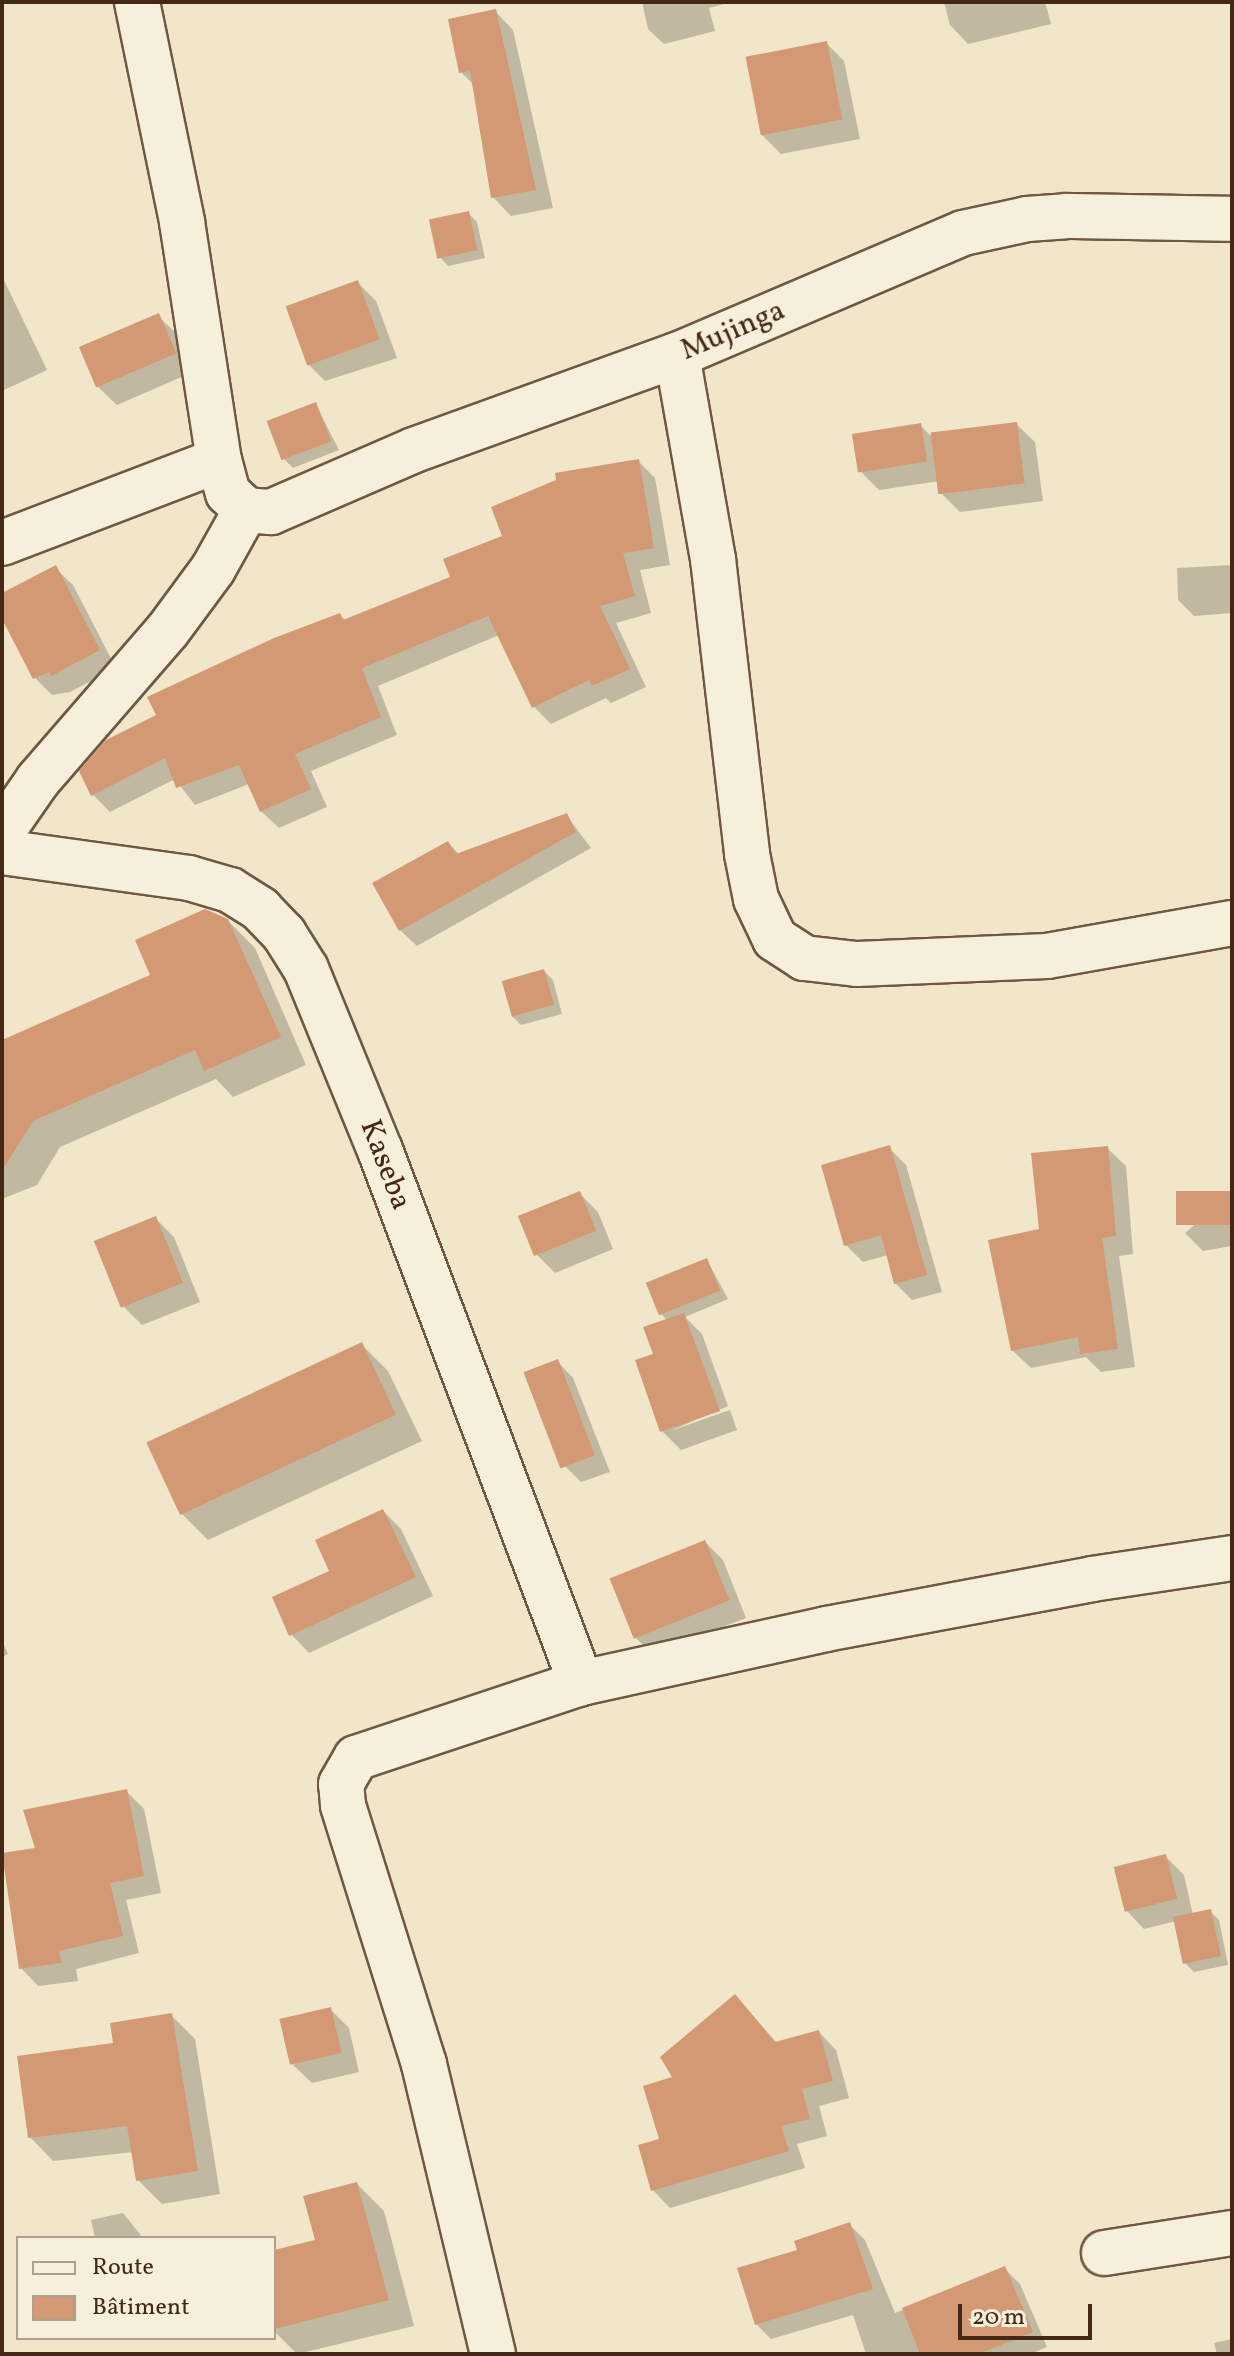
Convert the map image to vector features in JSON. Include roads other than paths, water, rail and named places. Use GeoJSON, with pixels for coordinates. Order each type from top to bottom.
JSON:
{"type":"FeatureCollection","features":[{"type":"Feature","properties":{"kind":"street"},"geometry":{"type":"LineString","coordinates":[[2,832],[38,780],[168,630],[213,569],[246,510],[228,493],[219,460],[182,222],[137,2]]}},
{"type":"Feature","properties":{"kind":"street","name":"Mujinga"},"geometry":{"type":"LineString","coordinates":[[246,510],[271,512],[414,450],[677,355],[963,233],[998,224],[1066,216],[1232,219]]}},
{"type":"Feature","properties":{"kind":"street"},"geometry":{"type":"LineString","coordinates":[[677,355],[713,559],[747,854],[756,899],[775,939],[804,958],[857,964],[1047,956],[1232,923]]}},
{"type":"Feature","properties":{"kind":"street"},"geometry":{"type":"LineString","coordinates":[[2,543],[219,460]]}},
{"type":"Feature","properties":{"kind":"street","name":"Kaseba"},"geometry":{"type":"LineString","coordinates":[[2,852],[189,878],[230,890],[260,909],[284,934],[306,969],[380,1150],[581,1683]]}},
{"type":"Feature","properties":{"kind":"street"},"geometry":{"type":"LineString","coordinates":[[493,2354],[424,2064],[343,1805],[341,1784],[356,1758],[581,1683],[826,1629],[1232,1558]]}},
{"type":"Feature","properties":{"kind":"street"},"geometry":{"type":"LineString","coordinates":[[1104,2253],[1232,2233]]}}]}
